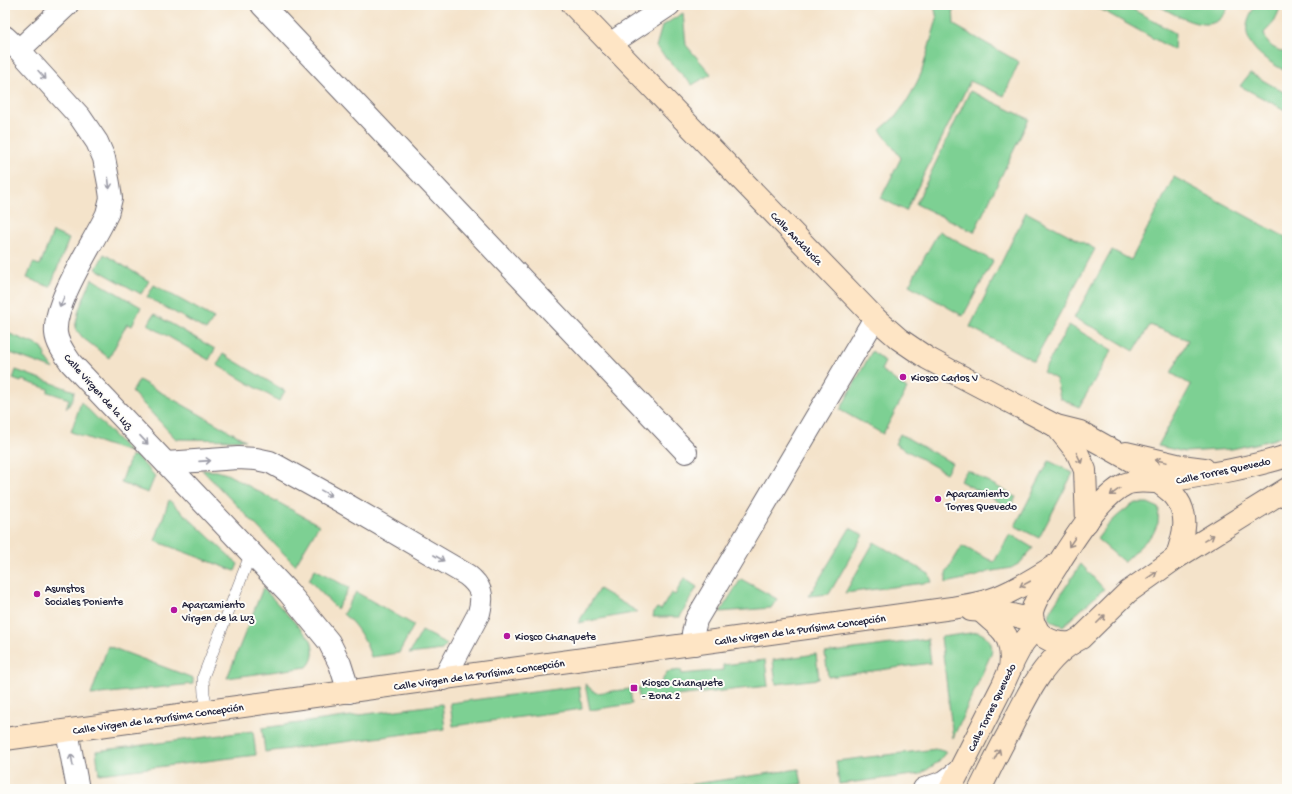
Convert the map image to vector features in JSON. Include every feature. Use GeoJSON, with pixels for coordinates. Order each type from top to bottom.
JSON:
{"type":"FeatureCollection","features":[{"type":"Feature","properties":{"kind":"main road","name":"Calle Andalucía"},"geometry":{"type":"LineString","coordinates":[[573,5],[875,318],[899,339],[928,358],[1056,426]]}},
{"type":"Feature","properties":{"kind":"main road"},"geometry":{"type":"LineString","coordinates":[[1056,426],[1080,432],[1139,465],[1155,482]]}},
{"type":"Feature","properties":{"kind":"main road"},"geometry":{"type":"LineString","coordinates":[[1056,426],[1077,452],[1085,470],[1087,522]]}},
{"type":"Feature","properties":{"kind":"main road"},"geometry":{"type":"LineString","coordinates":[[1096,442],[1124,452],[1181,466],[1208,469],[1241,468]]}},
{"type":"Feature","properties":{"kind":"main road","name":"Calle Torres Quevedo"},"geometry":{"type":"LineString","coordinates":[[955,780],[1023,643],[1035,624],[1032,611],[1040,594],[1087,522],[1109,496],[1126,484],[1137,481],[1155,482],[1241,468],[1287,456]]}},
{"type":"Feature","properties":{"kind":"main road","name":"Calle Torres Quevedo"},"geometry":{"type":"LineString","coordinates":[[1155,482],[1174,494],[1182,510],[1185,528],[1176,558]]}},
{"type":"Feature","properties":{"kind":"main road"},"geometry":{"type":"LineString","coordinates":[[980,789],[1034,685],[1044,670],[1055,658],[1072,643],[1081,638],[1128,592],[1176,558],[1287,489]]}},
{"type":"Feature","properties":{"kind":"main road"},"geometry":{"type":"LineString","coordinates":[[952,608],[976,604],[997,598],[1034,579],[1059,563]]}},
{"type":"Feature","properties":{"kind":"main road"},"geometry":{"type":"LineString","coordinates":[[952,608],[1020,616],[1035,624],[1044,637],[1053,642],[1062,644],[1072,643]]}},
{"type":"Feature","properties":{"kind":"main road","name":"Calle Virgen de la Purísima Concepción"},"geometry":{"type":"LineString","coordinates":[[5,739],[952,608]]}},
{"type":"Feature","properties":{"kind":"main road"},"geometry":{"type":"LineString","coordinates":[[981,611],[1001,628],[1005,634],[1011,650],[1010,669]]}},
{"type":"Feature","properties":{"kind":"street"},"geometry":{"type":"LineString","coordinates":[[12,44],[67,5]]}},
{"type":"Feature","properties":{"kind":"street"},"geometry":{"type":"LineString","coordinates":[[262,5],[686,452]]}},
{"type":"Feature","properties":{"kind":"street"},"geometry":{"type":"LineString","coordinates":[[610,44],[669,5]]}},
{"type":"Feature","properties":{"kind":"street","name":"Calle Virgen de la Luz"},"geometry":{"type":"LineString","coordinates":[[12,44],[80,117],[97,142],[104,158],[109,184],[110,198],[107,214],[65,296],[56,319],[56,334],[59,345],[71,363],[289,593],[329,642],[340,664],[349,692]]}},
{"type":"Feature","properties":{"kind":"street"},"geometry":{"type":"LineString","coordinates":[[694,644],[693,633],[696,620],[875,318]]}},
{"type":"Feature","properties":{"kind":"street"},"geometry":{"type":"LineString","coordinates":[[166,463],[238,458],[256,459],[270,462],[467,575],[476,582],[481,592],[482,602],[479,613],[444,678]]}},
{"type":"Feature","properties":{"kind":"street"},"geometry":{"type":"LineString","coordinates":[[67,731],[78,789]]}},
{"type":"Feature","properties":{"kind":"street"},"geometry":{"type":"LineString","coordinates":[[924,789],[955,780]]}},
{"type":"Feature","properties":{"kind":"lane"},"geometry":{"type":"LineString","coordinates":[[208,711],[204,694],[203,677],[251,553]]}},
{"type":"Feature","properties":{"kind":"green space"},"geometry":{"type":"Polygon","coordinates":[[[934,5],[953,5],[954,25],[1019,62],[1004,96],[970,81],[906,211],[881,198],[901,158],[880,130],[896,116],[908,100],[921,74],[937,19],[934,5]]]}},
{"type":"Feature","properties":{"kind":"green space"},"geometry":{"type":"Polygon","coordinates":[[[1093,5],[1125,5],[1175,33],[1174,50],[1093,5]]]}},
{"type":"Feature","properties":{"kind":"green space"},"geometry":{"type":"Polygon","coordinates":[[[1157,5],[1229,5],[1223,16],[1216,22],[1207,24],[1186,20],[1157,5]]]}},
{"type":"Feature","properties":{"kind":"green space"},"geometry":{"type":"Polygon","coordinates":[[[1256,5],[1279,5],[1280,8],[1275,21],[1264,33],[1265,38],[1272,47],[1287,53],[1287,72],[1267,60],[1259,53],[1252,45],[1248,37],[1247,27],[1249,17],[1256,5]]]}},
{"type":"Feature","properties":{"kind":"green space"},"geometry":{"type":"Polygon","coordinates":[[[683,13],[686,45],[711,74],[692,85],[656,47],[662,26],[683,13]]]}},
{"type":"Feature","properties":{"kind":"green space"},"geometry":{"type":"Polygon","coordinates":[[[1250,73],[1287,94],[1287,111],[1240,86],[1250,73]]]}},
{"type":"Feature","properties":{"kind":"green space"},"geometry":{"type":"Polygon","coordinates":[[[970,91],[1029,119],[974,232],[916,204],[970,91]]]}},
{"type":"Feature","properties":{"kind":"green space"},"geometry":{"type":"Polygon","coordinates":[[[1174,177],[1287,238],[1287,434],[1272,440],[1232,449],[1185,452],[1158,446],[1191,385],[1171,373],[1188,340],[1150,325],[1134,351],[1102,332],[1074,318],[1112,250],[1131,260],[1174,177]]]}},
{"type":"Feature","properties":{"kind":"green space"},"geometry":{"type":"Polygon","coordinates":[[[1026,212],[1095,249],[1034,361],[970,327],[1026,212]]]}},
{"type":"Feature","properties":{"kind":"green space"},"geometry":{"type":"Polygon","coordinates":[[[939,231],[993,261],[963,316],[909,285],[939,231]]]}},
{"type":"Feature","properties":{"kind":"green space"},"geometry":{"type":"Polygon","coordinates":[[[53,232],[69,239],[50,287],[27,278],[33,263],[40,265],[53,232]]]}},
{"type":"Feature","properties":{"kind":"green space"},"geometry":{"type":"Polygon","coordinates":[[[104,254],[149,281],[141,294],[96,269],[104,254]]]}},
{"type":"Feature","properties":{"kind":"green space"},"geometry":{"type":"Polygon","coordinates":[[[92,279],[141,307],[132,326],[127,324],[109,358],[83,338],[75,328],[79,309],[92,279]]]}},
{"type":"Feature","properties":{"kind":"green space"},"geometry":{"type":"Polygon","coordinates":[[[154,285],[214,318],[206,330],[147,297],[154,285]]]}},
{"type":"Feature","properties":{"kind":"green space"},"geometry":{"type":"Polygon","coordinates":[[[154,314],[215,349],[209,360],[148,325],[154,314]]]}},
{"type":"Feature","properties":{"kind":"green space"},"geometry":{"type":"Polygon","coordinates":[[[1069,325],[1112,350],[1079,407],[1060,398],[1056,379],[1043,372],[1069,325]]]}},
{"type":"Feature","properties":{"kind":"green space"},"geometry":{"type":"Polygon","coordinates":[[[5,332],[42,347],[46,358],[54,369],[5,351],[5,332]]]}},
{"type":"Feature","properties":{"kind":"green space"},"geometry":{"type":"Polygon","coordinates":[[[872,351],[885,362],[881,370],[907,389],[883,434],[840,410],[872,351]]]}},
{"type":"Feature","properties":{"kind":"green space"},"geometry":{"type":"Polygon","coordinates":[[[223,354],[285,391],[279,401],[217,365],[223,354]]]}},
{"type":"Feature","properties":{"kind":"green space"},"geometry":{"type":"Polygon","coordinates":[[[16,370],[74,391],[70,403],[66,409],[69,399],[48,392],[48,389],[22,380],[21,382],[13,379],[16,370]]]}},
{"type":"Feature","properties":{"kind":"green space"},"geometry":{"type":"Polygon","coordinates":[[[139,380],[245,440],[176,439],[132,392],[139,380]]]}},
{"type":"Feature","properties":{"kind":"green space"},"geometry":{"type":"Polygon","coordinates":[[[81,402],[130,452],[71,432],[81,402]]]}},
{"type":"Feature","properties":{"kind":"green space"},"geometry":{"type":"Polygon","coordinates":[[[900,434],[952,463],[946,473],[895,444],[900,434]]]}},
{"type":"Feature","properties":{"kind":"green space"},"geometry":{"type":"Polygon","coordinates":[[[131,456],[136,456],[155,476],[148,493],[121,483],[131,456]]]}},
{"type":"Feature","properties":{"kind":"green space"},"geometry":{"type":"Polygon","coordinates":[[[1049,461],[1073,473],[1039,538],[1015,526],[1049,461]]]}},
{"type":"Feature","properties":{"kind":"green space"},"geometry":{"type":"Polygon","coordinates":[[[202,470],[216,471],[227,474],[319,525],[295,565],[202,470]]]}},
{"type":"Feature","properties":{"kind":"green space"},"geometry":{"type":"Polygon","coordinates":[[[967,470],[1016,497],[1010,508],[960,481],[967,470]]]}},
{"type":"Feature","properties":{"kind":"green space"},"geometry":{"type":"Polygon","coordinates":[[[169,500],[238,564],[235,571],[155,541],[169,500]]]}},
{"type":"Feature","properties":{"kind":"green space"},"geometry":{"type":"Polygon","coordinates":[[[1135,503],[1148,503],[1159,508],[1158,523],[1153,534],[1124,562],[1097,539],[1114,519],[1135,503]]]}},
{"type":"Feature","properties":{"kind":"green space"},"geometry":{"type":"Polygon","coordinates":[[[850,528],[863,535],[829,594],[809,596],[850,528]]]}},
{"type":"Feature","properties":{"kind":"green space"},"geometry":{"type":"Polygon","coordinates":[[[1010,534],[1033,548],[1020,563],[1011,568],[988,572],[946,583],[946,573],[962,546],[994,562],[1010,534]]]}},
{"type":"Feature","properties":{"kind":"green space"},"geometry":{"type":"Polygon","coordinates":[[[874,542],[929,574],[932,582],[845,593],[874,542]]]}},
{"type":"Feature","properties":{"kind":"green space"},"geometry":{"type":"Polygon","coordinates":[[[1081,564],[1104,589],[1063,626],[1055,623],[1049,618],[1050,613],[1053,606],[1081,564]]]}},
{"type":"Feature","properties":{"kind":"green space"},"geometry":{"type":"Polygon","coordinates":[[[315,569],[349,588],[337,609],[309,580],[315,569]]]}},
{"type":"Feature","properties":{"kind":"green space"},"geometry":{"type":"Polygon","coordinates":[[[684,578],[697,587],[680,617],[653,617],[657,608],[661,610],[671,593],[675,595],[684,578]]]}},
{"type":"Feature","properties":{"kind":"green space"},"geometry":{"type":"Polygon","coordinates":[[[741,579],[777,599],[771,608],[720,612],[741,579]]]}},
{"type":"Feature","properties":{"kind":"green space"},"geometry":{"type":"Polygon","coordinates":[[[263,588],[311,640],[313,658],[307,667],[227,678],[263,588]]]}},
{"type":"Feature","properties":{"kind":"green space"},"geometry":{"type":"Polygon","coordinates":[[[599,589],[638,612],[578,623],[599,589]]]}},
{"type":"Feature","properties":{"kind":"green space"},"geometry":{"type":"Polygon","coordinates":[[[356,592],[414,625],[399,653],[371,657],[353,623],[343,614],[356,592]]]}},
{"type":"Feature","properties":{"kind":"green space"},"geometry":{"type":"Polygon","coordinates":[[[422,631],[447,644],[442,650],[409,654],[422,631]]]}},
{"type":"Feature","properties":{"kind":"green space"},"geometry":{"type":"Polygon","coordinates":[[[978,632],[989,640],[992,650],[953,738],[941,637],[978,632]]]}},
{"type":"Feature","properties":{"kind":"green space"},"geometry":{"type":"Polygon","coordinates":[[[928,639],[931,663],[828,677],[825,653],[928,639]]]}},
{"type":"Feature","properties":{"kind":"green space"},"geometry":{"type":"Polygon","coordinates":[[[108,646],[193,678],[193,684],[91,695],[108,646]]]}},
{"type":"Feature","properties":{"kind":"green space"},"geometry":{"type":"Polygon","coordinates":[[[816,654],[819,679],[776,684],[773,660],[816,654]]]}},
{"type":"Feature","properties":{"kind":"green space"},"geometry":{"type":"Polygon","coordinates":[[[765,660],[768,686],[639,700],[638,688],[659,686],[667,672],[681,670],[682,674],[723,670],[723,665],[765,660]]]}},
{"type":"Feature","properties":{"kind":"green space"},"geometry":{"type":"Polygon","coordinates":[[[585,684],[596,693],[630,689],[632,704],[590,710],[585,684]]]}},
{"type":"Feature","properties":{"kind":"green space"},"geometry":{"type":"Polygon","coordinates":[[[579,686],[582,709],[453,726],[450,703],[579,686]]]}},
{"type":"Feature","properties":{"kind":"green space"},"geometry":{"type":"Polygon","coordinates":[[[442,704],[445,729],[265,752],[262,728],[442,704]]]}},
{"type":"Feature","properties":{"kind":"green space"},"geometry":{"type":"Polygon","coordinates":[[[253,731],[256,755],[99,774],[96,751],[253,731]]]}},
{"type":"Feature","properties":{"kind":"green space"},"geometry":{"type":"Polygon","coordinates":[[[936,749],[946,752],[938,762],[921,774],[839,784],[836,761],[936,749]]]}},
{"type":"Feature","properties":{"kind":"green space"},"geometry":{"type":"Polygon","coordinates":[[[799,769],[802,784],[763,789],[659,789],[799,769]]]}},
{"type":"Feature","properties":{"kind":"place","name":"Kiosco Carlos V"},"geometry":{"type":"Point","coordinates":[903,377]}},
{"type":"Feature","properties":{"kind":"place","name":"Aparcamiento Torres Quevedo"},"geometry":{"type":"Point","coordinates":[938,499]}},
{"type":"Feature","properties":{"kind":"place","name":"Asunstos Sociales Poniente"},"geometry":{"type":"Point","coordinates":[37,594]}},
{"type":"Feature","properties":{"kind":"place","name":"Aparcamiento Virgen de la Luz"},"geometry":{"type":"Point","coordinates":[174,610]}},
{"type":"Feature","properties":{"kind":"place","name":"Kiosco Chanquete"},"geometry":{"type":"Point","coordinates":[507,636]}},
{"type":"Feature","properties":{"kind":"place","name":"Kiosco Chanquete - Zona 2"},"geometry":{"type":"Point","coordinates":[634,688]}}]}
